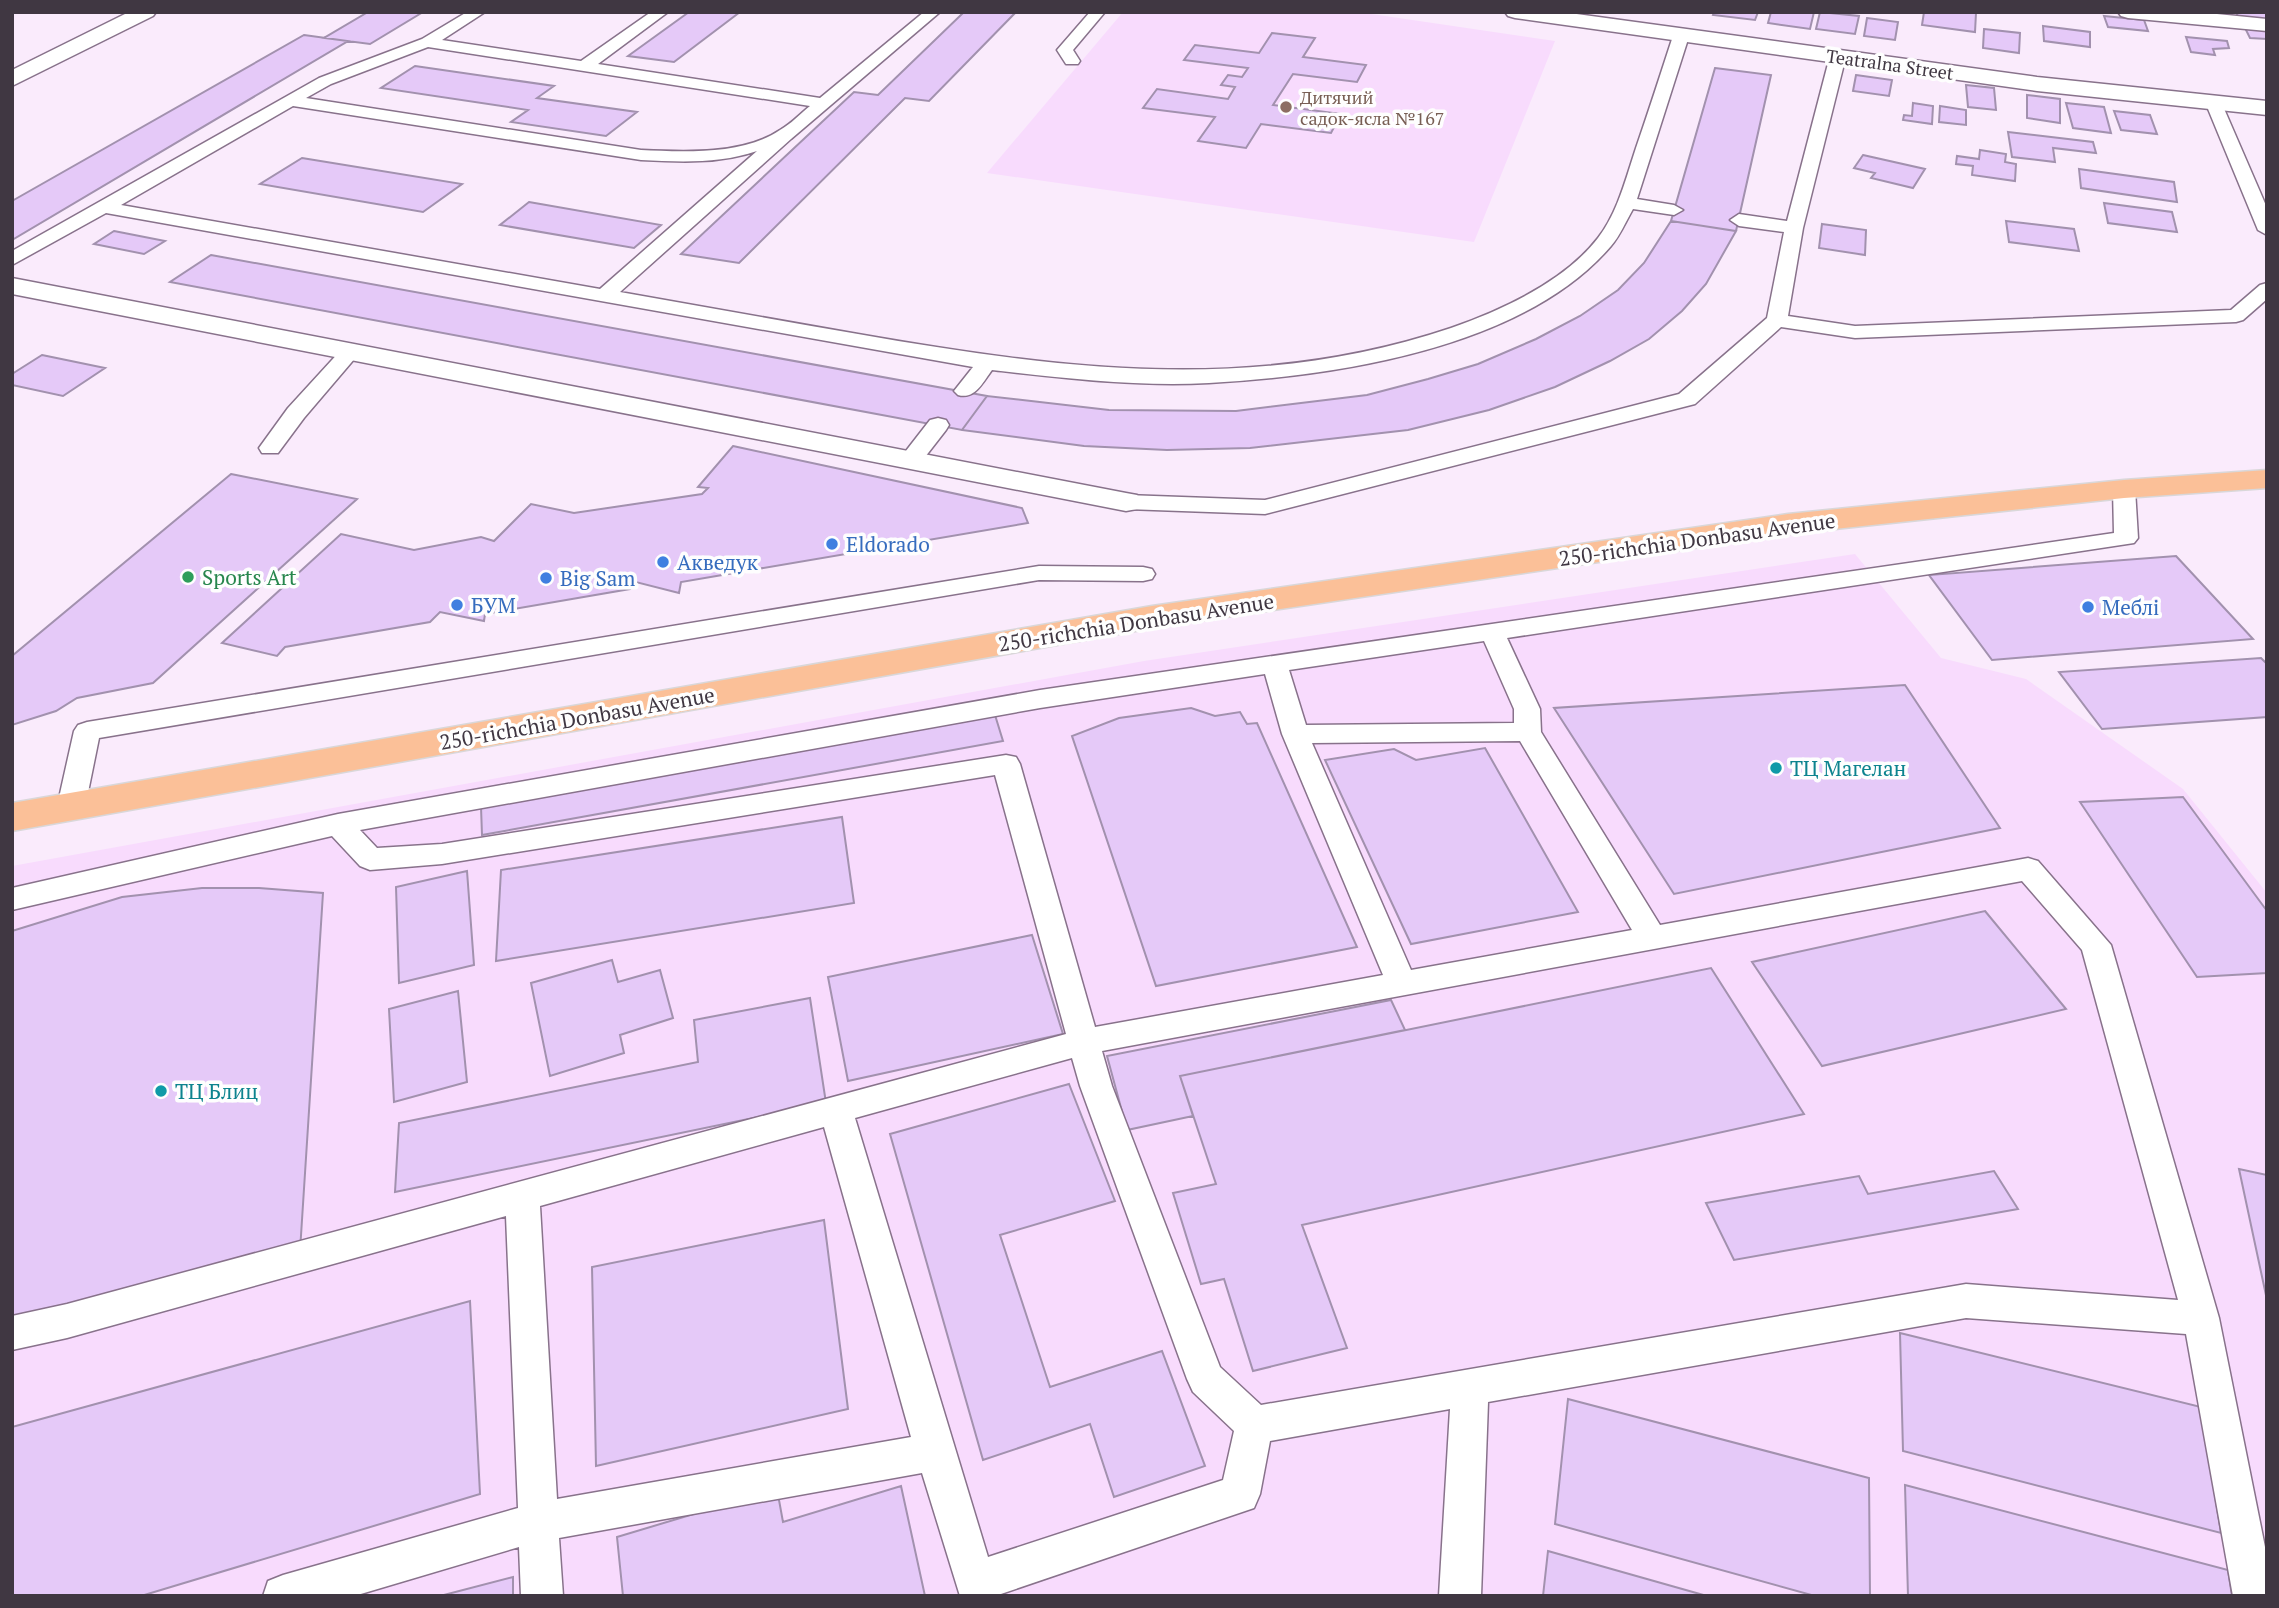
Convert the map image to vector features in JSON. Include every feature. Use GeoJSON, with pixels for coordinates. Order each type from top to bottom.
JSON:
{"type":"FeatureCollection","features":[{"type":"Feature","properties":{"kind":"main road","name":"250-richchia Donbasu Avenue"},"geometry":{"type":"LineString","coordinates":[[12,817],[1152,617],[1788,524],[2124,489],[2267,479]]}},
{"type":"Feature","properties":{"kind":"street"},"geometry":{"type":"LineString","coordinates":[[12,79],[146,12]]}},
{"type":"Feature","properties":{"kind":"street","name":"Teatralna Street"},"geometry":{"type":"LineString","coordinates":[[1515,12],[2037,84],[2267,108]]}},
{"type":"Feature","properties":{"kind":"street"},"geometry":{"type":"LineString","coordinates":[[2128,12],[2267,25]]}},
{"type":"Feature","properties":{"kind":"street"},"geometry":{"type":"LineString","coordinates":[[12,286],[1126,502]]}},
{"type":"Feature","properties":{"kind":"lane"},"geometry":{"type":"LineString","coordinates":[[12,259],[325,81],[427,41],[478,12]]}},
{"type":"Feature","properties":{"kind":"lane"},"geometry":{"type":"LineString","coordinates":[[584,66],[661,12]]}},
{"type":"Feature","properties":{"kind":"lane"},"geometry":{"type":"LineString","coordinates":[[604,296],[785,135],[933,12]]}},
{"type":"Feature","properties":{"kind":"lane"},"geometry":{"type":"LineString","coordinates":[[1072,61],[1065,50],[1098,12]]}},
{"type":"Feature","properties":{"kind":"lane"},"geometry":{"type":"LineString","coordinates":[[103,207],[987,363],[1098,374],[1208,377],[1320,366],[1417,346],[1502,317],[1564,280],[1605,242],[1627,203],[1681,36]]}},
{"type":"Feature","properties":{"kind":"lane"},"geometry":{"type":"LineString","coordinates":[[427,41],[823,103]]}},
{"type":"Feature","properties":{"kind":"lane"},"geometry":{"type":"LineString","coordinates":[[1126,502],[1265,507],[1411,472],[1687,399],[1777,320],[1794,228],[1838,56]]}},
{"type":"Feature","properties":{"kind":"lane"},"geometry":{"type":"LineString","coordinates":[[291,101],[641,155],[688,157],[741,151],[785,135]]}},
{"type":"Feature","properties":{"kind":"lane"},"geometry":{"type":"LineString","coordinates":[[2214,104],[2267,230]]}},
{"type":"Feature","properties":{"kind":"lane"},"geometry":{"type":"LineString","coordinates":[[1627,203],[1674,210]]}},
{"type":"Feature","properties":{"kind":"lane"},"geometry":{"type":"LineString","coordinates":[[1738,220],[1794,228]]}},
{"type":"Feature","properties":{"kind":"lane"},"geometry":{"type":"LineString","coordinates":[[1777,320],[1855,331],[2236,316],[2267,289]]}},
{"type":"Feature","properties":{"kind":"lane"},"geometry":{"type":"LineString","coordinates":[[270,448],[296,413],[349,353]]}},
{"type":"Feature","properties":{"kind":"lane"},"geometry":{"type":"LineString","coordinates":[[965,391],[987,363]]}},
{"type":"Feature","properties":{"kind":"lane"},"geometry":{"type":"LineString","coordinates":[[909,461],[938,425]]}},
{"type":"Feature","properties":{"kind":"lane"},"geometry":{"type":"LineString","coordinates":[[12,898],[338,824],[1040,699],[2126,538],[2124,489]]}},
{"type":"Feature","properties":{"kind":"lane"},"geometry":{"type":"LineString","coordinates":[[71,807],[87,731],[1039,573],[1143,574]]}},
{"type":"Feature","properties":{"kind":"lane"},"geometry":{"type":"LineString","coordinates":[[1492,632],[1527,709],[1528,732],[1652,938]]}},
{"type":"Feature","properties":{"kind":"lane"},"geometry":{"type":"LineString","coordinates":[[1275,664],[1294,721],[1295,734],[1402,984]]}},
{"type":"Feature","properties":{"kind":"lane"},"geometry":{"type":"LineString","coordinates":[[1295,734],[1528,732]]}},
{"type":"Feature","properties":{"kind":"lane"},"geometry":{"type":"LineString","coordinates":[[338,824],[370,859],[442,854],[1006,764],[1096,1086],[1206,1379],[1254,1425]]}},
{"type":"Feature","properties":{"kind":"lane"},"geometry":{"type":"LineString","coordinates":[[12,1333],[67,1321],[1083,1042],[2028,869],[2096,945],[2201,1318],[2254,1596]]}},
{"type":"Feature","properties":{"kind":"lane"},"geometry":{"type":"LineString","coordinates":[[836,1110],[975,1589],[1240,1494],[1254,1425]]}},
{"type":"Feature","properties":{"kind":"lane"},"geometry":{"type":"LineString","coordinates":[[522,1196],[542,1596]]}},
{"type":"Feature","properties":{"kind":"lane"},"geometry":{"type":"LineString","coordinates":[[1254,1425],[1966,1301],[2201,1318]]}},
{"type":"Feature","properties":{"kind":"lane"},"geometry":{"type":"LineString","coordinates":[[1460,1596],[1470,1387]]}},
{"type":"Feature","properties":{"kind":"lane"},"geometry":{"type":"LineString","coordinates":[[283,1596],[538,1522],[935,1452]]}},
{"type":"Feature","properties":{"kind":"shaded area","name":"Дитячий садок-ясла №167"},"geometry":{"type":"Polygon","coordinates":[[[1123,12],[1358,12],[1555,41],[1474,242],[987,173],[1123,12]]]}},
{"type":"Feature","properties":{"kind":"shaded area"},"geometry":{"type":"Polygon","coordinates":[[[1855,554],[1941,658],[2026,679],[2183,789],[2267,893],[2267,1596],[12,1596],[12,866],[1144,661],[1855,554]]]}},
{"type":"Feature","properties":{"kind":"building"},"geometry":{"type":"Polygon","coordinates":[[[368,12],[423,12],[370,44],[324,38],[368,12]]]}},
{"type":"Feature","properties":{"kind":"building"},"geometry":{"type":"Polygon","coordinates":[[[689,12],[740,12],[674,62],[628,56],[689,12]]]}},
{"type":"Feature","properties":{"kind":"building"},"geometry":{"type":"Polygon","coordinates":[[[964,12],[1016,12],[929,101],[905,98],[739,263],[681,254],[854,92],[878,95],[964,12]]]}},
{"type":"Feature","properties":{"kind":"building"},"geometry":{"type":"Polygon","coordinates":[[[1714,12],[1758,12],[1755,20],[1713,15],[1714,12]]]}},
{"type":"Feature","properties":{"kind":"building"},"geometry":{"type":"Polygon","coordinates":[[[1771,12],[1814,12],[1810,29],[1768,23],[1771,12]]]}},
{"type":"Feature","properties":{"kind":"building"},"geometry":{"type":"Polygon","coordinates":[[[1820,12],[1859,16],[1855,34],[1816,29],[1820,12]]]}},
{"type":"Feature","properties":{"kind":"building"},"geometry":{"type":"Polygon","coordinates":[[[1924,12],[1976,13],[1975,32],[1922,25],[1924,12]]]}},
{"type":"Feature","properties":{"kind":"building"},"geometry":{"type":"Polygon","coordinates":[[[2236,12],[2267,12],[2267,21],[2239,19],[2236,12]]]}},
{"type":"Feature","properties":{"kind":"building"},"geometry":{"type":"Polygon","coordinates":[[[2104,16],[2144,20],[2148,31],[2108,27],[2104,16]]]}},
{"type":"Feature","properties":{"kind":"building"},"geometry":{"type":"Polygon","coordinates":[[[1867,18],[1898,22],[1895,40],[1864,36],[1867,18]]]}},
{"type":"Feature","properties":{"kind":"building"},"geometry":{"type":"Polygon","coordinates":[[[2043,26],[2090,32],[2090,47],[2044,41],[2043,26]]]}},
{"type":"Feature","properties":{"kind":"building"},"geometry":{"type":"Polygon","coordinates":[[[2245,28],[2267,30],[2267,39],[2250,38],[2245,28]]]}},
{"type":"Feature","properties":{"kind":"building"},"geometry":{"type":"Polygon","coordinates":[[[1984,29],[2020,33],[2019,53],[1983,48],[1984,29]]]}},
{"type":"Feature","properties":{"kind":"building"},"geometry":{"type":"Polygon","coordinates":[[[1272,33],[1315,38],[1303,57],[1366,65],[1357,82],[1293,74],[1273,105],[1341,114],[1331,133],[1261,124],[1246,148],[1198,141],[1215,117],[1143,108],[1157,89],[1228,99],[1235,87],[1221,85],[1228,75],[1242,77],[1248,68],[1184,60],[1195,45],[1259,53],[1272,33]]]}},
{"type":"Feature","properties":{"kind":"building"},"geometry":{"type":"Polygon","coordinates":[[[304,35],[348,41],[12,240],[12,201],[304,35]]]}},
{"type":"Feature","properties":{"kind":"building"},"geometry":{"type":"Polygon","coordinates":[[[2186,37],[2227,41],[2229,48],[2213,49],[2215,55],[2191,52],[2186,37]]]}},
{"type":"Feature","properties":{"kind":"building"},"geometry":{"type":"Polygon","coordinates":[[[415,66],[554,86],[537,98],[637,112],[606,136],[511,122],[528,110],[381,88],[415,66]]]}},
{"type":"Feature","properties":{"kind":"building"},"geometry":{"type":"Polygon","coordinates":[[[1715,68],[1771,75],[1736,231],[1671,221],[1715,68]]]}},
{"type":"Feature","properties":{"kind":"building"},"geometry":{"type":"Polygon","coordinates":[[[1856,75],[1892,80],[1889,96],[1853,91],[1856,75]]]}},
{"type":"Feature","properties":{"kind":"building"},"geometry":{"type":"Polygon","coordinates":[[[1966,85],[1994,88],[1996,110],[1968,107],[1966,85]]]}},
{"type":"Feature","properties":{"kind":"building"},"geometry":{"type":"Polygon","coordinates":[[[2027,95],[2060,99],[2060,123],[2027,118],[2027,95]]]}},
{"type":"Feature","properties":{"kind":"building"},"geometry":{"type":"Polygon","coordinates":[[[1913,103],[1933,106],[1932,124],[1903,120],[1904,115],[1912,116],[1913,103]]]}},
{"type":"Feature","properties":{"kind":"building"},"geometry":{"type":"Polygon","coordinates":[[[2066,103],[2104,107],[2111,133],[2073,128],[2066,103]]]}},
{"type":"Feature","properties":{"kind":"building"},"geometry":{"type":"Polygon","coordinates":[[[1940,106],[1966,110],[1966,125],[1939,122],[1940,106]]]}},
{"type":"Feature","properties":{"kind":"building"},"geometry":{"type":"Polygon","coordinates":[[[2114,111],[2150,115],[2157,134],[2121,130],[2114,111]]]}},
{"type":"Feature","properties":{"kind":"building"},"geometry":{"type":"Polygon","coordinates":[[[2008,132],[2093,142],[2096,153],[2053,148],[2055,162],[2012,157],[2008,132]]]}},
{"type":"Feature","properties":{"kind":"building"},"geometry":{"type":"Polygon","coordinates":[[[1980,150],[2006,154],[2005,162],[2016,164],[2015,181],[1972,175],[1973,166],[1956,164],[1957,156],[1979,159],[1980,150]]]}},
{"type":"Feature","properties":{"kind":"building"},"geometry":{"type":"Polygon","coordinates":[[[1863,155],[1925,169],[1913,188],[1871,178],[1875,173],[1854,168],[1863,155]]]}},
{"type":"Feature","properties":{"kind":"building"},"geometry":{"type":"Polygon","coordinates":[[[302,158],[462,184],[423,212],[260,184],[302,158]]]}},
{"type":"Feature","properties":{"kind":"building"},"geometry":{"type":"Polygon","coordinates":[[[2079,169],[2174,182],[2177,202],[2081,188],[2079,169]]]}},
{"type":"Feature","properties":{"kind":"building"},"geometry":{"type":"Polygon","coordinates":[[[529,202],[661,225],[634,248],[500,225],[529,202]]]}},
{"type":"Feature","properties":{"kind":"building"},"geometry":{"type":"Polygon","coordinates":[[[2104,203],[2172,212],[2177,232],[2108,223],[2104,203]]]}},
{"type":"Feature","properties":{"kind":"building"},"geometry":{"type":"Polygon","coordinates":[[[1671,221],[1736,231],[1706,284],[1682,311],[1649,339],[1610,361],[1555,387],[1489,410],[1408,430],[1250,448],[1167,450],[1084,446],[962,430],[987,396],[1109,410],[1236,411],[1367,395],[1428,379],[1478,364],[1580,316],[1618,290],[1644,263],[1671,221]]]}},
{"type":"Feature","properties":{"kind":"building"},"geometry":{"type":"Polygon","coordinates":[[[2006,221],[2074,229],[2079,251],[2009,242],[2006,221]]]}},
{"type":"Feature","properties":{"kind":"building"},"geometry":{"type":"Polygon","coordinates":[[[1822,224],[1866,230],[1865,255],[1819,248],[1822,224]]]}},
{"type":"Feature","properties":{"kind":"building"},"geometry":{"type":"Polygon","coordinates":[[[114,231],[165,241],[144,254],[94,244],[114,231]]]}},
{"type":"Feature","properties":{"kind":"building"},"geometry":{"type":"Polygon","coordinates":[[[211,255],[987,396],[962,430],[170,282],[211,255]]]}},
{"type":"Feature","properties":{"kind":"building"},"geometry":{"type":"Polygon","coordinates":[[[42,355],[105,368],[63,396],[12,385],[12,374],[42,355]]]}},
{"type":"Feature","properties":{"kind":"building"},"geometry":{"type":"Polygon","coordinates":[[[733,446],[1022,508],[1028,523],[681,582],[679,593],[636,582],[630,589],[485,614],[484,621],[440,612],[430,622],[285,647],[277,656],[222,643],[341,534],[414,550],[481,537],[494,541],[531,504],[574,513],[702,494],[708,488],[698,487],[733,446]]]}},
{"type":"Feature","properties":{"kind":"building","name":"Sports Art"},"geometry":{"type":"Polygon","coordinates":[[[231,474],[357,499],[153,683],[77,698],[56,711],[12,725],[12,656],[231,474]]]}},
{"type":"Feature","properties":{"kind":"building","name":"Меблі"},"geometry":{"type":"Polygon","coordinates":[[[2176,556],[2253,639],[1992,660],[1929,575],[2176,556]]]}},
{"type":"Feature","properties":{"kind":"building"},"geometry":{"type":"Polygon","coordinates":[[[2261,658],[2267,664],[2267,717],[2102,729],[2059,672],[2261,658]]]}},
{"type":"Feature","properties":{"kind":"building","name":"ТЦ Магелан"},"geometry":{"type":"Polygon","coordinates":[[[1905,685],[2000,828],[1674,894],[1554,708],[1905,685]]]}},
{"type":"Feature","properties":{"kind":"building"},"geometry":{"type":"Polygon","coordinates":[[[1191,708],[1215,716],[1240,712],[1247,724],[1257,723],[1357,947],[1156,986],[1072,736],[1119,718],[1191,708]]]}},
{"type":"Feature","properties":{"kind":"building"},"geometry":{"type":"Polygon","coordinates":[[[995,715],[1003,741],[482,835],[481,807],[995,715]]]}},
{"type":"Feature","properties":{"kind":"building"},"geometry":{"type":"Polygon","coordinates":[[[1485,748],[1578,912],[1411,944],[1325,760],[1394,749],[1416,760],[1485,748]]]}},
{"type":"Feature","properties":{"kind":"building"},"geometry":{"type":"Polygon","coordinates":[[[2183,797],[2267,911],[2267,973],[2197,977],[2080,802],[2183,797]]]}},
{"type":"Feature","properties":{"kind":"building"},"geometry":{"type":"Polygon","coordinates":[[[842,817],[854,903],[496,961],[501,870],[842,817]]]}},
{"type":"Feature","properties":{"kind":"building"},"geometry":{"type":"Polygon","coordinates":[[[467,871],[474,965],[399,983],[396,887],[467,871]]]}},
{"type":"Feature","properties":{"kind":"building","name":"ТЦ Блиц"},"geometry":{"type":"Polygon","coordinates":[[[202,888],[259,888],[323,893],[300,1251],[12,1319],[12,931],[122,897],[202,888]]]}},
{"type":"Feature","properties":{"kind":"building"},"geometry":{"type":"Polygon","coordinates":[[[1985,911],[2066,1009],[1822,1066],[1752,962],[1985,911]]]}},
{"type":"Feature","properties":{"kind":"building"},"geometry":{"type":"Polygon","coordinates":[[[1032,935],[1063,1034],[848,1081],[828,977],[1032,935]]]}},
{"type":"Feature","properties":{"kind":"building"},"geometry":{"type":"Polygon","coordinates":[[[612,960],[618,982],[660,970],[673,1018],[620,1035],[624,1053],[550,1076],[531,983],[612,960]]]}},
{"type":"Feature","properties":{"kind":"building"},"geometry":{"type":"Polygon","coordinates":[[[1711,968],[1804,1114],[1302,1225],[1347,1348],[1253,1371],[1224,1279],[1201,1284],[1173,1193],[1216,1184],[1180,1076],[1711,968]]]}},
{"type":"Feature","properties":{"kind":"building"},"geometry":{"type":"Polygon","coordinates":[[[458,991],[467,1082],[394,1102],[389,1009],[458,991]]]}},
{"type":"Feature","properties":{"kind":"building"},"geometry":{"type":"Polygon","coordinates":[[[810,998],[826,1103],[395,1192],[399,1123],[698,1062],[694,1020],[810,998]]]}},
{"type":"Feature","properties":{"kind":"building"},"geometry":{"type":"Polygon","coordinates":[[[1391,1000],[1405,1030],[1180,1076],[1193,1116],[1127,1130],[1107,1056],[1391,1000]]]}},
{"type":"Feature","properties":{"kind":"building"},"geometry":{"type":"Polygon","coordinates":[[[1069,1084],[1115,1201],[1000,1235],[1050,1387],[1162,1351],[1205,1466],[1114,1497],[1090,1424],[983,1460],[890,1134],[1069,1084]]]}},
{"type":"Feature","properties":{"kind":"building"},"geometry":{"type":"Polygon","coordinates":[[[2239,1169],[2267,1175],[2267,1300],[2239,1169]]]}},
{"type":"Feature","properties":{"kind":"building"},"geometry":{"type":"Polygon","coordinates":[[[1994,1171],[2018,1209],[1734,1260],[1706,1203],[1859,1176],[1868,1194],[1994,1171]]]}},
{"type":"Feature","properties":{"kind":"building"},"geometry":{"type":"Polygon","coordinates":[[[824,1220],[848,1409],[596,1466],[592,1267],[824,1220]]]}},
{"type":"Feature","properties":{"kind":"building"},"geometry":{"type":"Polygon","coordinates":[[[470,1301],[480,1494],[141,1596],[12,1596],[12,1427],[470,1301]]]}},
{"type":"Feature","properties":{"kind":"building"},"geometry":{"type":"Polygon","coordinates":[[[1900,1333],[2201,1407],[2221,1533],[1903,1451],[1900,1333]]]}},
{"type":"Feature","properties":{"kind":"building"},"geometry":{"type":"Polygon","coordinates":[[[1568,1399],[1869,1478],[1870,1596],[1815,1596],[1555,1524],[1568,1399]]]}},
{"type":"Feature","properties":{"kind":"building"},"geometry":{"type":"Polygon","coordinates":[[[1905,1485],[2228,1570],[2232,1596],[1908,1596],[1905,1485]]]}},
{"type":"Feature","properties":{"kind":"building"},"geometry":{"type":"Polygon","coordinates":[[[901,1486],[925,1596],[623,1596],[617,1537],[777,1489],[783,1522],[901,1486]]]}},
{"type":"Feature","properties":{"kind":"building"},"geometry":{"type":"Polygon","coordinates":[[[1548,1551],[1707,1596],[1543,1596],[1548,1551]]]}},
{"type":"Feature","properties":{"kind":"building"},"geometry":{"type":"Polygon","coordinates":[[[513,1577],[513,1596],[440,1596],[513,1577]]]}},
{"type":"Feature","properties":{"kind":"place","name":"Дитячий садок-ясла №167"},"geometry":{"type":"Point","coordinates":[1286,107]}},
{"type":"Feature","properties":{"kind":"place","name":"Eldorado"},"geometry":{"type":"Point","coordinates":[832,544]}},
{"type":"Feature","properties":{"kind":"place","name":"Акведук"},"geometry":{"type":"Point","coordinates":[663,562]}},
{"type":"Feature","properties":{"kind":"place","name":"Sports Art"},"geometry":{"type":"Point","coordinates":[188,577]}},
{"type":"Feature","properties":{"kind":"place","name":"Big Sam"},"geometry":{"type":"Point","coordinates":[546,578]}},
{"type":"Feature","properties":{"kind":"place","name":"БУМ"},"geometry":{"type":"Point","coordinates":[457,605]}},
{"type":"Feature","properties":{"kind":"place","name":"Меблі"},"geometry":{"type":"Point","coordinates":[2088,607]}},
{"type":"Feature","properties":{"kind":"place","name":"ТЦ Магелан"},"geometry":{"type":"Point","coordinates":[1776,768]}},
{"type":"Feature","properties":{"kind":"place","name":"ТЦ Блиц"},"geometry":{"type":"Point","coordinates":[161,1091]}}]}
